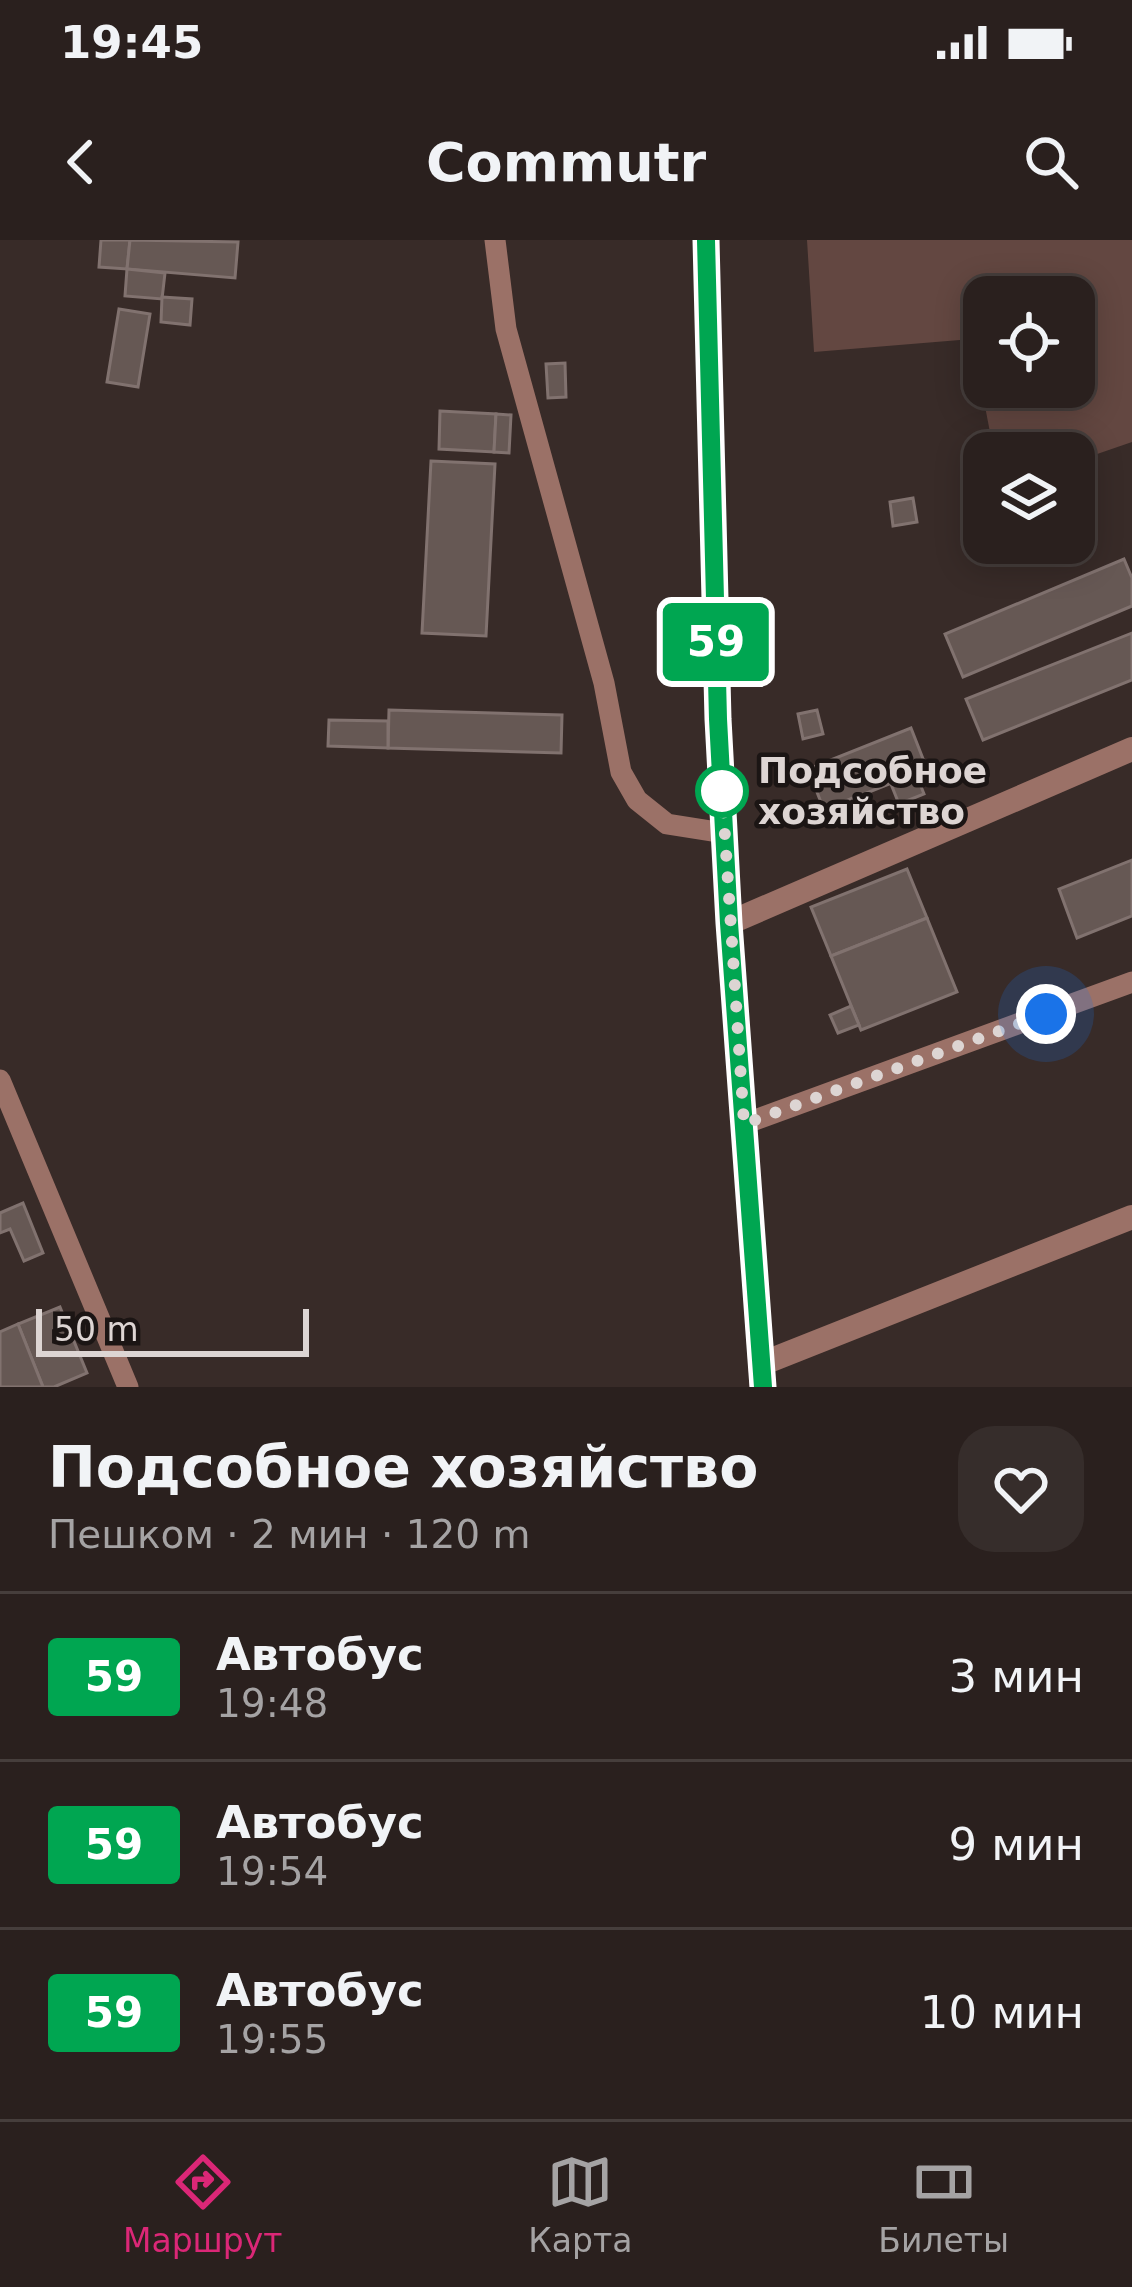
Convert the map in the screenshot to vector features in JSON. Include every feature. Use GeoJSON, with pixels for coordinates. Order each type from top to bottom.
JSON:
{"type":"FeatureCollection","features":[{"type":"Feature","properties":{"kind":"main road"},"geometry":{"type":"LineString","coordinates":[[706,240],[718,719],[762,1375]]}},
{"type":"Feature","properties":{"kind":"street"},"geometry":{"type":"LineString","coordinates":[[729,923],[1132,749]]}},
{"type":"Feature","properties":{"kind":"street"},"geometry":{"type":"LineString","coordinates":[[762,1375],[1132,1217]]}},
{"type":"Feature","properties":{"kind":"lane"},"geometry":{"type":"LineString","coordinates":[[495,240],[506,329],[604,682],[621,772],[637,800],[667,824],[724,833]]}},
{"type":"Feature","properties":{"kind":"lane"},"geometry":{"type":"LineString","coordinates":[[744,1124],[1132,982]]}},
{"type":"Feature","properties":{"kind":"lane"},"geometry":{"type":"LineString","coordinates":[[0,1080],[128,1387]]}},
{"type":"Feature","properties":{"kind":"shaded area"},"geometry":{"type":"Polygon","coordinates":[[[807,240],[1132,240],[1132,442],[1095,455],[1095,432],[990,432],[985,408],[1095,408],[1095,276],[963,276],[963,340],[814,352],[807,240]]]}},
{"type":"Feature","properties":{"kind":"building"},"geometry":{"type":"Polygon","coordinates":[[[101,240],[130,240],[127,269],[99,267],[101,240]]]}},
{"type":"Feature","properties":{"kind":"building"},"geometry":{"type":"Polygon","coordinates":[[[130,240],[238,242],[235,278],[127,269],[130,240]]]}},
{"type":"Feature","properties":{"kind":"building"},"geometry":{"type":"Polygon","coordinates":[[[127,269],[165,273],[162,299],[125,296],[127,269]]]}},
{"type":"Feature","properties":{"kind":"building"},"geometry":{"type":"Polygon","coordinates":[[[162,297],[192,299],[190,325],[161,322],[162,297]]]}},
{"type":"Feature","properties":{"kind":"building"},"geometry":{"type":"Polygon","coordinates":[[[119,309],[150,314],[138,387],[107,382],[119,309]]]}},
{"type":"Feature","properties":{"kind":"building"},"geometry":{"type":"Polygon","coordinates":[[[565,363],[566,397],[548,398],[546,364],[565,363]]]}},
{"type":"Feature","properties":{"kind":"building"},"geometry":{"type":"Polygon","coordinates":[[[440,411],[496,414],[494,452],[439,449],[440,411]]]}},
{"type":"Feature","properties":{"kind":"building"},"geometry":{"type":"Polygon","coordinates":[[[496,414],[511,415],[509,453],[494,452],[496,414]]]}},
{"type":"Feature","properties":{"kind":"building"},"geometry":{"type":"Polygon","coordinates":[[[431,461],[495,464],[486,636],[422,633],[431,461]]]}},
{"type":"Feature","properties":{"kind":"building"},"geometry":{"type":"Polygon","coordinates":[[[913,498],[917,522],[893,526],[890,502],[913,498]]]}},
{"type":"Feature","properties":{"kind":"building"},"geometry":{"type":"Polygon","coordinates":[[[1124,559],[1132,578],[1132,606],[963,677],[945,634],[1124,559]]]}},
{"type":"Feature","properties":{"kind":"building"},"geometry":{"type":"Polygon","coordinates":[[[1132,633],[1132,680],[983,740],[966,699],[1132,633]]]}},
{"type":"Feature","properties":{"kind":"building"},"geometry":{"type":"Polygon","coordinates":[[[389,710],[562,715],[561,753],[388,748],[389,710]]]}},
{"type":"Feature","properties":{"kind":"building"},"geometry":{"type":"Polygon","coordinates":[[[817,710],[823,734],[803,739],[798,714],[817,710]]]}},
{"type":"Feature","properties":{"kind":"building"},"geometry":{"type":"Polygon","coordinates":[[[329,720],[388,721],[388,748],[328,746],[329,720]]]}},
{"type":"Feature","properties":{"kind":"building"},"geometry":{"type":"Polygon","coordinates":[[[911,728],[927,769],[824,810],[808,769],[911,728]]]}},
{"type":"Feature","properties":{"kind":"building"},"geometry":{"type":"Polygon","coordinates":[[[916,774],[924,794],[899,804],[891,784],[916,774]]]}},
{"type":"Feature","properties":{"kind":"building"},"geometry":{"type":"Polygon","coordinates":[[[855,797],[863,817],[840,826],[833,806],[855,797]]]}},
{"type":"Feature","properties":{"kind":"building"},"geometry":{"type":"Polygon","coordinates":[[[1132,860],[1132,916],[1077,938],[1059,889],[1132,860]]]}},
{"type":"Feature","properties":{"kind":"building"},"geometry":{"type":"Polygon","coordinates":[[[907,869],[927,918],[831,956],[811,907],[907,869]]]}},
{"type":"Feature","properties":{"kind":"building"},"geometry":{"type":"Polygon","coordinates":[[[927,918],[957,992],[861,1030],[831,956],[927,918]]]}},
{"type":"Feature","properties":{"kind":"building"},"geometry":{"type":"Polygon","coordinates":[[[851,1006],[859,1025],[838,1033],[830,1015],[851,1006]]]}},
{"type":"Feature","properties":{"kind":"building"},"geometry":{"type":"Polygon","coordinates":[[[23,1203],[43,1253],[24,1261],[10,1229],[0,1233],[0,1213],[23,1203]]]}},
{"type":"Feature","properties":{"kind":"building"},"geometry":{"type":"Polygon","coordinates":[[[60,1307],[87,1373],[43,1387],[18,1324],[60,1307]]]}},
{"type":"Feature","properties":{"kind":"building"},"geometry":{"type":"Polygon","coordinates":[[[18,1324],[43,1387],[0,1387],[0,1332],[18,1324]]]}},
{"type":"Feature","properties":{"kind":"bus line","name":"59"},"geometry":{"type":"LineString","coordinates":[[706,240],[718,719],[763,1387]]}},
{"type":"Feature","properties":{"kind":"place","name":"Подсобное хозяйство"},"geometry":{"type":"Point","coordinates":[722,791]}},
{"type":"Feature","properties":{"kind":"route"},"geometry":{"type":"LineString","coordinates":[[722,791],[744,1124],[1046,1014]]}}]}
